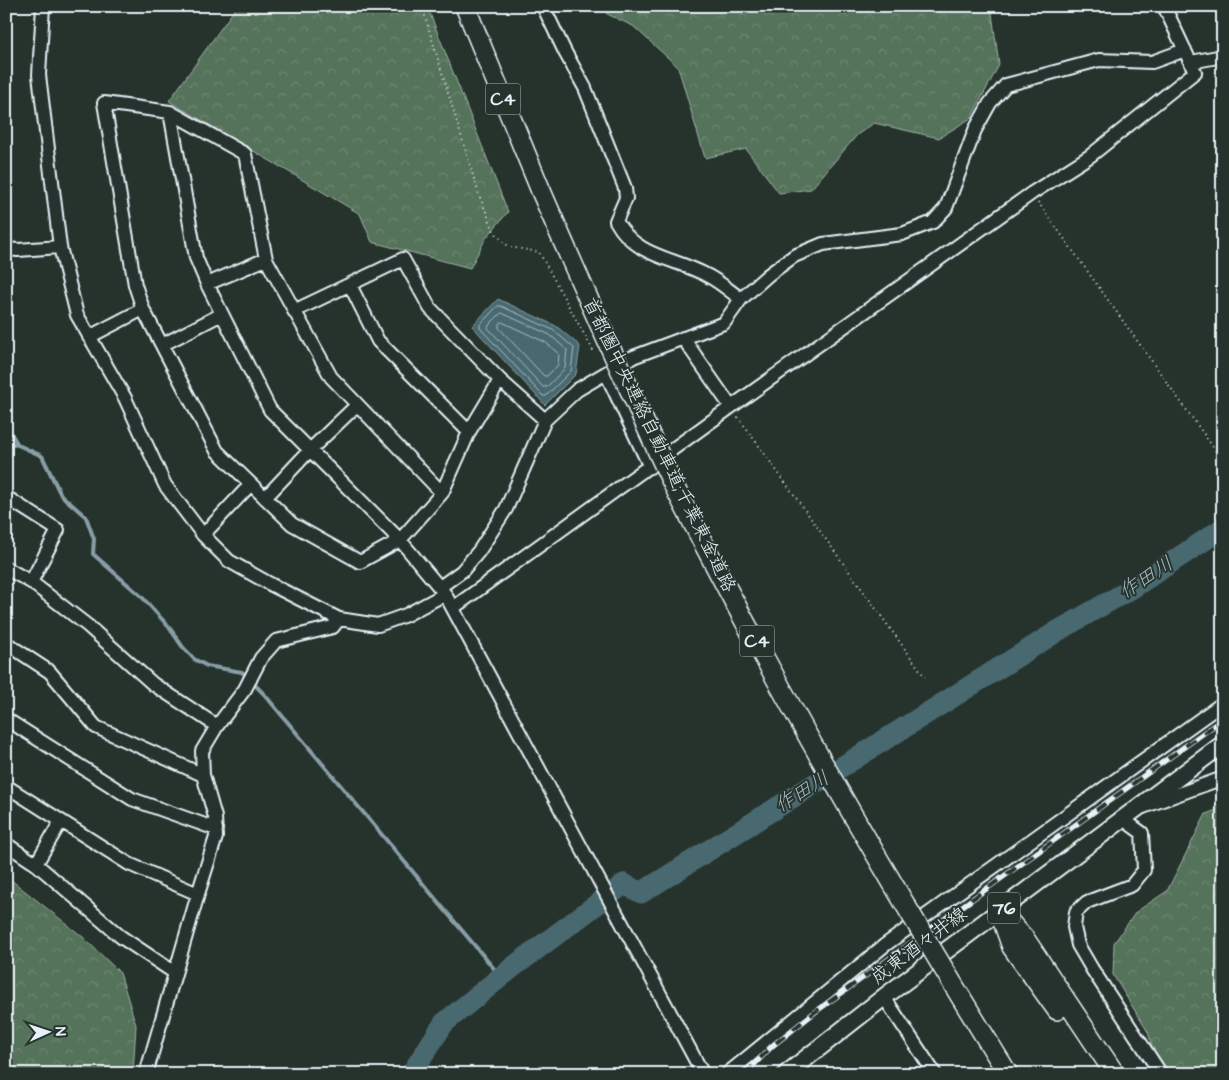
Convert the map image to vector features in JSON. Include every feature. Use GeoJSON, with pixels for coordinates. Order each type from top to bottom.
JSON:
{"type":"FeatureCollection","features":[{"type":"Feature","properties":{"kind":"highway","name":"首都圏中央連絡自動車道;千葉東金道路"},"geometry":{"type":"LineString","coordinates":[[465,6],[580,282],[664,464],[718,570],[792,706],[929,947],[1008,1074]]}},
{"type":"Feature","properties":{"kind":"highway"},"geometry":{"type":"LineString","coordinates":[[1000,911],[1012,947],[1103,1074]]}},
{"type":"Feature","properties":{"kind":"highway"},"geometry":{"type":"LineString","coordinates":[[1000,911],[1025,939],[1115,1074]]}},
{"type":"Feature","properties":{"kind":"main road","name":"成東酒々井線"},"geometry":{"type":"LineString","coordinates":[[786,1074],[884,997],[1223,744]]}},
{"type":"Feature","properties":{"kind":"street"},"geometry":{"type":"LineString","coordinates":[[43,6],[39,75],[60,247],[77,315],[125,398],[165,485],[203,535],[229,561],[339,619],[378,625],[406,615],[442,590],[462,571],[506,509],[545,420],[577,390],[633,357],[724,323],[741,299],[768,275],[794,256],[822,244],[902,234],[933,222],[946,208],[975,130],[990,103],[1006,85],[1099,60],[1152,62],[1185,50]]}},
{"type":"Feature","properties":{"kind":"street"},"geometry":{"type":"LineString","coordinates":[[453,608],[1032,193],[1090,156],[1195,72],[1164,6]]}},
{"type":"Feature","properties":{"kind":"street"},"geometry":{"type":"LineString","coordinates":[[545,8],[585,88],[622,179],[626,198],[616,221],[622,232],[642,250],[710,276],[741,299]]}},
{"type":"Feature","properties":{"kind":"street"},"geometry":{"type":"LineString","coordinates":[[1191,62],[1223,56]]}},
{"type":"Feature","properties":{"kind":"street"},"geometry":{"type":"LineString","coordinates":[[442,493],[331,377],[266,259],[245,154],[170,112],[104,103],[136,285],[143,309],[217,451],[292,524],[360,562],[400,540],[442,493],[469,432],[500,380]]}},
{"type":"Feature","properties":{"kind":"street"},"geometry":{"type":"LineString","coordinates":[[170,112],[196,258],[270,410],[400,540],[442,590],[703,1074]]}},
{"type":"Feature","properties":{"kind":"street"},"geometry":{"type":"LineString","coordinates":[[6,249],[60,247]]}},
{"type":"Feature","properties":{"kind":"street"},"geometry":{"type":"LineString","coordinates":[[207,284],[266,259]]}},
{"type":"Feature","properties":{"kind":"street"},"geometry":{"type":"LineString","coordinates":[[294,312],[403,259],[430,308],[500,380],[545,420]]}},
{"type":"Feature","properties":{"kind":"street"},"geometry":{"type":"LineString","coordinates":[[350,285],[378,340],[469,432]]}},
{"type":"Feature","properties":{"kind":"street"},"geometry":{"type":"LineString","coordinates":[[89,336],[143,309]]}},
{"type":"Feature","properties":{"kind":"street"},"geometry":{"type":"LineString","coordinates":[[162,345],[222,314]]}},
{"type":"Feature","properties":{"kind":"street"},"geometry":{"type":"LineString","coordinates":[[683,338],[731,407]]}},
{"type":"Feature","properties":{"kind":"street"},"geometry":{"type":"LineString","coordinates":[[606,374],[650,467]]}},
{"type":"Feature","properties":{"kind":"street"},"geometry":{"type":"LineString","coordinates":[[265,498],[310,450],[357,405]]}},
{"type":"Feature","properties":{"kind":"street"},"geometry":{"type":"LineString","coordinates":[[203,535],[251,484]]}},
{"type":"Feature","properties":{"kind":"street"},"geometry":{"type":"LineString","coordinates":[[6,497],[58,530],[31,582]]}},
{"type":"Feature","properties":{"kind":"street"},"geometry":{"type":"LineString","coordinates":[[6,568],[31,582],[88,626],[153,684],[217,726]]}},
{"type":"Feature","properties":{"kind":"street"},"geometry":{"type":"LineString","coordinates":[[146,1074],[216,837],[215,817],[203,775],[202,751],[217,726],[246,690],[261,658],[276,641],[333,627],[339,619]]}},
{"type":"Feature","properties":{"kind":"street"},"geometry":{"type":"LineString","coordinates":[[6,643],[50,672],[96,727],[203,775]]}},
{"type":"Feature","properties":{"kind":"street"},"geometry":{"type":"LineString","coordinates":[[726,1074],[885,945],[1223,703]]}},
{"type":"Feature","properties":{"kind":"street"},"geometry":{"type":"LineString","coordinates":[[6,719],[132,799],[216,829]]}},
{"type":"Feature","properties":{"kind":"street"},"geometry":{"type":"LineString","coordinates":[[1161,1074],[1078,944],[1074,927],[1076,912],[1087,902],[1132,885],[1144,870],[1142,832],[1130,814],[1223,778]]}},
{"type":"Feature","properties":{"kind":"street"},"geometry":{"type":"LineString","coordinates":[[6,786],[129,864],[198,894]]}},
{"type":"Feature","properties":{"kind":"street"},"geometry":{"type":"LineString","coordinates":[[36,864],[61,821]]}},
{"type":"Feature","properties":{"kind":"street"},"geometry":{"type":"LineString","coordinates":[[6,844],[36,864],[121,937],[175,972]]}},
{"type":"Feature","properties":{"kind":"street"},"geometry":{"type":"LineString","coordinates":[[884,997],[935,1074]]}},
{"type":"Feature","properties":{"kind":"path"},"geometry":{"type":"LineString","coordinates":[[422,6],[476,185],[494,231],[503,242],[510,246],[539,252],[606,374]]}},
{"type":"Feature","properties":{"kind":"path"},"geometry":{"type":"LineString","coordinates":[[1032,193],[1223,461]]}},
{"type":"Feature","properties":{"kind":"path"},"geometry":{"type":"LineString","coordinates":[[731,407],[925,676]]}},
{"type":"Feature","properties":{"kind":"green space"},"geometry":{"type":"Polygon","coordinates":[[[237,6],[427,6],[508,212],[486,238],[470,268],[372,242],[360,214],[169,101],[237,6]]]}},
{"type":"Feature","properties":{"kind":"green space"},"geometry":{"type":"Polygon","coordinates":[[[604,6],[991,6],[999,65],[971,118],[939,138],[874,123],[857,135],[811,189],[779,193],[746,149],[705,158],[678,67],[633,26],[607,14],[604,6]]]}},
{"type":"Feature","properties":{"kind":"green space"},"geometry":{"type":"Polygon","coordinates":[[[1223,804],[1223,1074],[1160,1074],[1148,1032],[1113,975],[1114,943],[1136,912],[1167,891],[1206,814],[1216,810],[1223,804]]]}},
{"type":"Feature","properties":{"kind":"green space"},"geometry":{"type":"Polygon","coordinates":[[[6,876],[83,937],[120,973],[136,1025],[133,1074],[6,1074],[6,876]]]}},
{"type":"Feature","properties":{"kind":"water"},"geometry":{"type":"Polygon","coordinates":[[[498,299],[556,326],[580,346],[576,374],[545,405],[472,326],[498,299]]]}},
{"type":"Feature","properties":{"kind":"waterway"},"geometry":{"type":"LineString","coordinates":[[6,425],[18,445]]}},
{"type":"Feature","properties":{"kind":"waterway"},"geometry":{"type":"LineString","coordinates":[[6,442],[18,445],[42,456],[61,495],[86,517],[94,539],[93,554],[142,597],[194,659],[207,666],[242,672],[264,694],[501,977]]}},
{"type":"Feature","properties":{"kind":"waterway","name":"作田川"},"geometry":{"type":"LineString","coordinates":[[411,1074],[444,1023],[513,967],[624,884],[641,893],[1061,629],[1131,589],[1223,528]]}},
{"type":"Feature","properties":{"kind":"railway"},"geometry":{"type":"LineString","coordinates":[[745,1074],[772,1046],[815,1012],[1223,719]]}}]}
